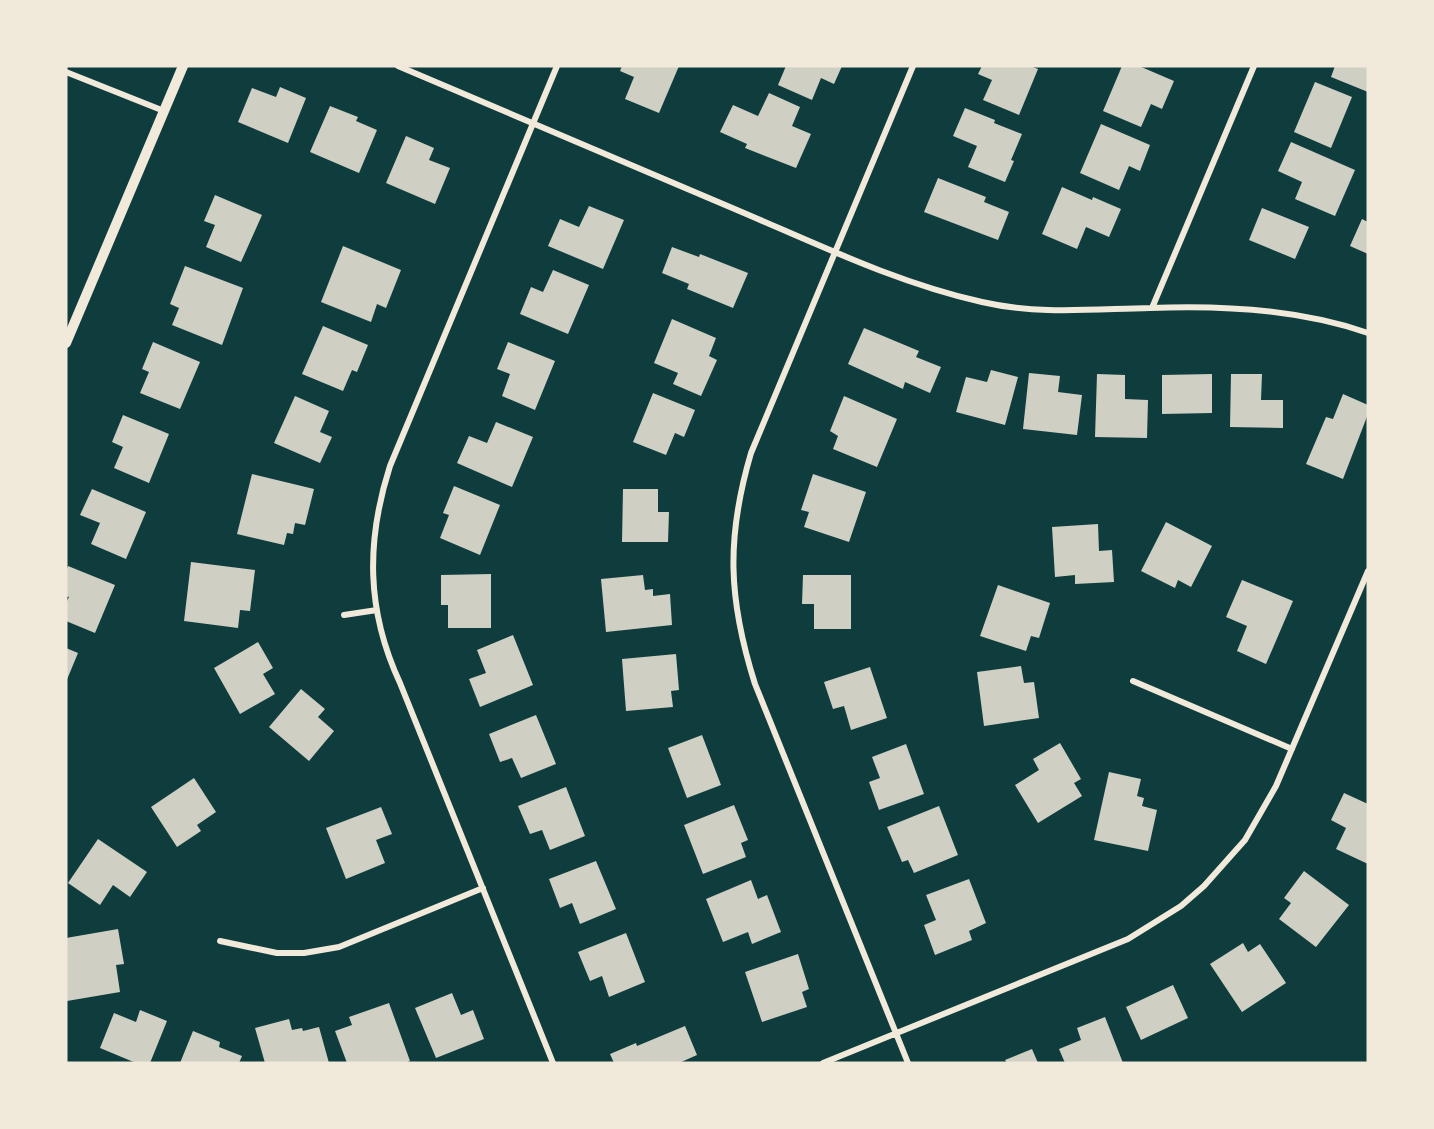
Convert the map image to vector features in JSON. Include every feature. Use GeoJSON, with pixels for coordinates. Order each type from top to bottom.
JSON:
{"type":"FeatureCollection","features":[{"type":"Feature","properties":{"kind":"street"},"geometry":{"type":"LineString","coordinates":[[66,343],[183,66]]}},
{"type":"Feature","properties":{"kind":"street"},"geometry":{"type":"LineString","coordinates":[[398,66],[834,252],[923,286],[983,303],[1053,311],[1152,308],[1241,309],[1289,314],[1349,326],[1368,333]]}},
{"type":"Feature","properties":{"kind":"street"},"geometry":{"type":"LineString","coordinates":[[554,1063],[388,656],[377,610],[372,560],[380,496],[390,466],[557,66]]}},
{"type":"Feature","properties":{"kind":"street"},"geometry":{"type":"LineString","coordinates":[[908,1063],[755,684],[744,650],[732,583],[732,550],[742,485],[751,453],[913,66]]}},
{"type":"Feature","properties":{"kind":"street"},"geometry":{"type":"LineString","coordinates":[[1152,308],[1254,66]]}},
{"type":"Feature","properties":{"kind":"street"},"geometry":{"type":"LineString","coordinates":[[66,72],[164,111]]}},
{"type":"Feature","properties":{"kind":"street"},"geometry":{"type":"LineString","coordinates":[[823,1063],[1128,939],[1181,906],[1212,879],[1245,840],[1262,814],[1368,570]]}},
{"type":"Feature","properties":{"kind":"street"},"geometry":{"type":"LineString","coordinates":[[344,615],[377,610]]}},
{"type":"Feature","properties":{"kind":"street"},"geometry":{"type":"LineString","coordinates":[[1133,681],[1292,749]]}},
{"type":"Feature","properties":{"kind":"street"},"geometry":{"type":"LineString","coordinates":[[220,941],[277,952],[304,953],[339,947],[483,888]]}},
{"type":"Feature","properties":{"kind":"building"},"geometry":{"type":"Polygon","coordinates":[[[622,66],[679,66],[659,113],[625,99],[634,77],[620,71],[622,66]]]}},
{"type":"Feature","properties":{"kind":"building"},"geometry":{"type":"Polygon","coordinates":[[[786,66],[842,66],[834,84],[821,78],[812,100],[778,85],[786,66]]]}},
{"type":"Feature","properties":{"kind":"building"},"geometry":{"type":"Polygon","coordinates":[[[982,66],[1030,66],[1038,69],[1019,115],[983,100],[992,80],[978,74],[982,66]]]}},
{"type":"Feature","properties":{"kind":"building"},"geometry":{"type":"Polygon","coordinates":[[[1122,66],[1139,66],[1174,81],[1162,109],[1151,104],[1141,127],[1103,111],[1122,66]]]}},
{"type":"Feature","properties":{"kind":"building"},"geometry":{"type":"Polygon","coordinates":[[[1335,66],[1368,66],[1368,92],[1331,77],[1335,66]]]}},
{"type":"Feature","properties":{"kind":"building"},"geometry":{"type":"Polygon","coordinates":[[[1315,82],[1352,97],[1331,148],[1294,132],[1315,82]]]}},
{"type":"Feature","properties":{"kind":"building"},"geometry":{"type":"Polygon","coordinates":[[[280,87],[306,98],[288,143],[238,122],[252,88],[276,97],[280,87]]]}},
{"type":"Feature","properties":{"kind":"building"},"geometry":{"type":"Polygon","coordinates":[[[769,93],[800,107],[792,126],[811,134],[796,168],[745,148],[747,144],[720,132],[733,105],[758,116],[769,93]]]}},
{"type":"Feature","properties":{"kind":"building"},"geometry":{"type":"Polygon","coordinates":[[[330,106],[358,117],[356,121],[377,130],[359,173],[310,152],[330,106]]]}},
{"type":"Feature","properties":{"kind":"building"},"geometry":{"type":"Polygon","coordinates":[[[965,108],[1022,134],[1005,182],[968,167],[977,146],[953,136],[965,108]]]}},
{"type":"Feature","properties":{"kind":"building"},"geometry":{"type":"Polygon","coordinates":[[[1101,124],[1150,145],[1140,171],[1129,166],[1119,190],[1080,173],[1101,124]]]}},
{"type":"Feature","properties":{"kind":"building"},"geometry":{"type":"Polygon","coordinates":[[[406,136],[434,148],[429,160],[450,168],[435,204],[386,183],[406,136]]]}},
{"type":"Feature","properties":{"kind":"building"},"geometry":{"type":"Polygon","coordinates":[[[1291,142],[1355,170],[1335,216],[1295,199],[1302,182],[1278,171],[1291,142]]]}},
{"type":"Feature","properties":{"kind":"building"},"geometry":{"type":"Polygon","coordinates":[[[938,178],[986,197],[984,202],[1009,212],[998,240],[924,212],[938,178]]]}},
{"type":"Feature","properties":{"kind":"building"},"geometry":{"type":"Polygon","coordinates":[[[1062,187],[1121,209],[1109,237],[1086,227],[1077,249],[1042,234],[1062,187]]]}},
{"type":"Feature","properties":{"kind":"building"},"geometry":{"type":"Polygon","coordinates":[[[215,195],[262,215],[241,262],[206,247],[215,225],[204,221],[215,195]]]}},
{"type":"Feature","properties":{"kind":"building"},"geometry":{"type":"Polygon","coordinates":[[[589,206],[624,220],[603,269],[548,246],[560,219],[579,227],[589,206]]]}},
{"type":"Feature","properties":{"kind":"building"},"geometry":{"type":"Polygon","coordinates":[[[1262,208],[1309,227],[1295,259],[1249,240],[1262,208]]]}},
{"type":"Feature","properties":{"kind":"building"},"geometry":{"type":"Polygon","coordinates":[[[1362,219],[1368,222],[1368,254],[1350,246],[1362,219]]]}},
{"type":"Feature","properties":{"kind":"building"},"geometry":{"type":"Polygon","coordinates":[[[343,246],[401,270],[386,308],[377,304],[371,322],[321,302],[343,246]]]}},
{"type":"Feature","properties":{"kind":"building"},"geometry":{"type":"Polygon","coordinates":[[[672,247],[699,257],[700,254],[748,273],[733,308],[687,289],[689,284],[662,273],[672,247]]]}},
{"type":"Feature","properties":{"kind":"building"},"geometry":{"type":"Polygon","coordinates":[[[185,266],[243,288],[222,345],[172,325],[179,308],[170,304],[185,266]]]}},
{"type":"Feature","properties":{"kind":"building"},"geometry":{"type":"Polygon","coordinates":[[[553,270],[589,285],[568,334],[520,314],[531,287],[543,292],[553,270]]]}},
{"type":"Feature","properties":{"kind":"building"},"geometry":{"type":"Polygon","coordinates":[[[672,319],[716,338],[709,356],[717,360],[701,396],[673,384],[678,373],[654,363],[672,319]]]}},
{"type":"Feature","properties":{"kind":"building"},"geometry":{"type":"Polygon","coordinates":[[[323,326],[368,345],[357,372],[352,370],[343,391],[302,374],[323,326]]]}},
{"type":"Feature","properties":{"kind":"building"},"geometry":{"type":"Polygon","coordinates":[[[864,328],[919,351],[916,357],[941,367],[930,393],[905,382],[903,389],[848,364],[864,328]]]}},
{"type":"Feature","properties":{"kind":"building"},"geometry":{"type":"Polygon","coordinates":[[[153,342],[200,362],[180,409],[140,393],[149,372],[142,369],[153,342]]]}},
{"type":"Feature","properties":{"kind":"building"},"geometry":{"type":"Polygon","coordinates":[[[508,342],[555,361],[535,410],[502,396],[510,374],[497,369],[508,342]]]}},
{"type":"Feature","properties":{"kind":"building"},"geometry":{"type":"Polygon","coordinates":[[[991,370],[1018,377],[1005,425],[956,412],[966,377],[987,382],[991,370]]]}},
{"type":"Feature","properties":{"kind":"building"},"geometry":{"type":"Polygon","coordinates":[[[1029,373],[1060,376],[1058,392],[1082,395],[1077,435],[1023,429],[1029,373]]]}},
{"type":"Feature","properties":{"kind":"building"},"geometry":{"type":"Polygon","coordinates":[[[1097,374],[1125,375],[1125,399],[1148,400],[1147,438],[1095,437],[1097,374]]]}},
{"type":"Feature","properties":{"kind":"building"},"geometry":{"type":"Polygon","coordinates":[[[1212,374],[1212,413],[1162,414],[1162,375],[1212,374]]]}},
{"type":"Feature","properties":{"kind":"building"},"geometry":{"type":"Polygon","coordinates":[[[1231,374],[1262,374],[1261,400],[1283,400],[1283,428],[1230,427],[1231,374]]]}},
{"type":"Feature","properties":{"kind":"building"},"geometry":{"type":"Polygon","coordinates":[[[653,393],[695,410],[684,437],[675,433],[666,455],[633,442],[653,393]]]}},
{"type":"Feature","properties":{"kind":"building"},"geometry":{"type":"Polygon","coordinates":[[[1343,394],[1368,405],[1368,414],[1343,479],[1306,464],[1326,417],[1333,419],[1343,394]]]}},
{"type":"Feature","properties":{"kind":"building"},"geometry":{"type":"Polygon","coordinates":[[[295,396],[329,411],[320,432],[332,437],[320,463],[274,443],[295,396]]]}},
{"type":"Feature","properties":{"kind":"building"},"geometry":{"type":"Polygon","coordinates":[[[844,396],[897,419],[877,467],[833,449],[838,436],[830,431],[844,396]]]}},
{"type":"Feature","properties":{"kind":"building"},"geometry":{"type":"Polygon","coordinates":[[[123,415],[169,434],[149,483],[114,468],[123,447],[112,442],[123,415]]]}},
{"type":"Feature","properties":{"kind":"building"},"geometry":{"type":"Polygon","coordinates":[[[496,422],[533,437],[512,487],[457,463],[469,436],[487,443],[496,422]]]}},
{"type":"Feature","properties":{"kind":"building"},"geometry":{"type":"Polygon","coordinates":[[[252,474],[314,489],[305,525],[295,523],[293,534],[287,533],[284,545],[237,534],[252,474]]]}},
{"type":"Feature","properties":{"kind":"building"},"geometry":{"type":"Polygon","coordinates":[[[813,474],[866,492],[849,542],[804,527],[809,512],[801,510],[813,474]]]}},
{"type":"Feature","properties":{"kind":"building"},"geometry":{"type":"Polygon","coordinates":[[[454,486],[500,505],[480,555],[440,538],[449,515],[443,513],[454,486]]]}},
{"type":"Feature","properties":{"kind":"building"},"geometry":{"type":"Polygon","coordinates":[[[92,489],[146,512],[126,559],[91,544],[100,523],[80,515],[92,489]]]}},
{"type":"Feature","properties":{"kind":"building"},"geometry":{"type":"Polygon","coordinates":[[[623,489],[658,489],[658,512],[669,512],[668,542],[622,542],[623,489]]]}},
{"type":"Feature","properties":{"kind":"building"},"geometry":{"type":"Polygon","coordinates":[[[1166,522],[1212,546],[1191,587],[1178,580],[1175,588],[1141,571],[1166,522]]]}},
{"type":"Feature","properties":{"kind":"building"},"geometry":{"type":"Polygon","coordinates":[[[1098,524],[1099,551],[1112,550],[1114,582],[1075,584],[1075,575],[1055,577],[1052,527],[1098,524]]]}},
{"type":"Feature","properties":{"kind":"building"},"geometry":{"type":"Polygon","coordinates":[[[191,562],[255,570],[250,611],[240,610],[238,628],[184,621],[191,562]]]}},
{"type":"Feature","properties":{"kind":"building"},"geometry":{"type":"Polygon","coordinates":[[[68,566],[115,585],[95,633],[66,621],[66,603],[69,597],[66,596],[68,566]]]}},
{"type":"Feature","properties":{"kind":"building"},"geometry":{"type":"Polygon","coordinates":[[[491,574],[491,628],[448,628],[448,605],[441,605],[441,575],[491,574]]]}},
{"type":"Feature","properties":{"kind":"building"},"geometry":{"type":"Polygon","coordinates":[[[643,575],[645,590],[653,589],[653,596],[670,594],[672,625],[606,632],[601,579],[643,575]]]}},
{"type":"Feature","properties":{"kind":"building"},"geometry":{"type":"Polygon","coordinates":[[[803,575],[851,575],[851,629],[814,629],[814,604],[802,604],[803,575]]]}},
{"type":"Feature","properties":{"kind":"building"},"geometry":{"type":"Polygon","coordinates":[[[1242,580],[1293,601],[1266,664],[1237,651],[1247,626],[1226,617],[1242,580]]]}},
{"type":"Feature","properties":{"kind":"building"},"geometry":{"type":"Polygon","coordinates":[[[998,585],[1050,603],[1039,638],[1031,636],[1026,651],[980,636],[998,585]]]}},
{"type":"Feature","properties":{"kind":"building"},"geometry":{"type":"Polygon","coordinates":[[[513,635],[533,685],[480,707],[469,679],[486,673],[477,650],[513,635]]]}},
{"type":"Feature","properties":{"kind":"building"},"geometry":{"type":"Polygon","coordinates":[[[258,642],[273,668],[263,674],[275,694],[240,714],[214,668],[258,642]]]}},
{"type":"Feature","properties":{"kind":"building"},"geometry":{"type":"Polygon","coordinates":[[[66,648],[78,653],[66,682],[66,648]]]}},
{"type":"Feature","properties":{"kind":"building"},"geometry":{"type":"Polygon","coordinates":[[[676,654],[679,690],[671,691],[673,707],[626,711],[622,659],[676,654]]]}},
{"type":"Feature","properties":{"kind":"building"},"geometry":{"type":"Polygon","coordinates":[[[1021,666],[1024,683],[1034,682],[1039,718],[984,726],[977,672],[1021,666]]]}},
{"type":"Feature","properties":{"kind":"building"},"geometry":{"type":"Polygon","coordinates":[[[870,667],[887,718],[851,730],[844,706],[833,709],[824,682],[870,667]]]}},
{"type":"Feature","properties":{"kind":"building"},"geometry":{"type":"Polygon","coordinates":[[[301,689],[325,709],[318,717],[334,731],[309,761],[269,727],[301,689]]]}},
{"type":"Feature","properties":{"kind":"building"},"geometry":{"type":"Polygon","coordinates":[[[536,715],[556,764],[521,778],[512,758],[500,762],[489,734],[536,715]]]}},
{"type":"Feature","properties":{"kind":"building"},"geometry":{"type":"Polygon","coordinates":[[[702,735],[721,785],[687,798],[668,748],[702,735]]]}},
{"type":"Feature","properties":{"kind":"building"},"geometry":{"type":"Polygon","coordinates":[[[1060,743],[1081,779],[1074,783],[1082,796],[1038,823],[1015,785],[1039,770],[1033,759],[1060,743]]]}},
{"type":"Feature","properties":{"kind":"building"},"geometry":{"type":"Polygon","coordinates":[[[906,744],[924,794],[879,810],[869,782],[880,778],[872,757],[906,744]]]}},
{"type":"Feature","properties":{"kind":"building"},"geometry":{"type":"Polygon","coordinates":[[[1109,772],[1141,779],[1137,796],[1144,798],[1142,806],[1157,810],[1148,851],[1094,840],[1109,772]]]}},
{"type":"Feature","properties":{"kind":"building"},"geometry":{"type":"Polygon","coordinates":[[[194,778],[216,812],[197,825],[201,831],[177,847],[151,807],[194,778]]]}},
{"type":"Feature","properties":{"kind":"building"},"geometry":{"type":"Polygon","coordinates":[[[566,787],[585,836],[550,850],[542,830],[530,834],[518,806],[566,787]]]}},
{"type":"Feature","properties":{"kind":"building"},"geometry":{"type":"Polygon","coordinates":[[[1344,793],[1368,804],[1368,864],[1336,849],[1346,828],[1331,820],[1344,793]]]}},
{"type":"Feature","properties":{"kind":"building"},"geometry":{"type":"Polygon","coordinates":[[[734,805],[748,840],[741,843],[746,857],[703,874],[684,825],[734,805]]]}},
{"type":"Feature","properties":{"kind":"building"},"geometry":{"type":"Polygon","coordinates":[[[939,806],[958,855],[914,873],[908,860],[902,862],[887,827],[939,806]]]}},
{"type":"Feature","properties":{"kind":"building"},"geometry":{"type":"Polygon","coordinates":[[[381,807],[392,834],[376,840],[385,863],[346,879],[326,828],[381,807]]]}},
{"type":"Feature","properties":{"kind":"building"},"geometry":{"type":"Polygon","coordinates":[[[98,839],[147,872],[130,897],[113,885],[100,905],[68,883],[98,839]]]}},
{"type":"Feature","properties":{"kind":"building"},"geometry":{"type":"Polygon","coordinates":[[[596,861],[616,909],[580,924],[572,903],[560,908],[549,879],[596,861]]]}},
{"type":"Feature","properties":{"kind":"building"},"geometry":{"type":"Polygon","coordinates":[[[1304,871],[1349,905],[1316,947],[1279,919],[1291,903],[1284,898],[1304,871]]]}},
{"type":"Feature","properties":{"kind":"building"},"geometry":{"type":"Polygon","coordinates":[[[969,879],[986,923],[969,931],[972,940],[935,955],[924,925],[936,920],[926,895],[969,879]]]}},
{"type":"Feature","properties":{"kind":"building"},"geometry":{"type":"Polygon","coordinates":[[[751,880],[758,899],[767,895],[781,932],[752,944],[748,932],[723,942],[706,899],[751,880]]]}},
{"type":"Feature","properties":{"kind":"building"},"geometry":{"type":"Polygon","coordinates":[[[118,929],[124,964],[116,965],[120,992],[67,1001],[66,938],[118,929]]]}},
{"type":"Feature","properties":{"kind":"building"},"geometry":{"type":"Polygon","coordinates":[[[626,933],[645,982],[609,997],[602,976],[590,981],[578,952],[626,933]]]}},
{"type":"Feature","properties":{"kind":"building"},"geometry":{"type":"Polygon","coordinates":[[[1243,943],[1248,952],[1260,944],[1286,983],[1242,1012],[1210,964],[1243,943]]]}},
{"type":"Feature","properties":{"kind":"building"},"geometry":{"type":"Polygon","coordinates":[[[798,954],[809,989],[802,992],[807,1007],[762,1022],[745,972],[798,954]]]}},
{"type":"Feature","properties":{"kind":"building"},"geometry":{"type":"Polygon","coordinates":[[[1173,985],[1188,1018],[1141,1040],[1126,1007],[1173,985]]]}},
{"type":"Feature","properties":{"kind":"building"},"geometry":{"type":"Polygon","coordinates":[[[452,993],[461,1015],[473,1010],[484,1039],[436,1058],[415,1008],[452,993]]]}},
{"type":"Feature","properties":{"kind":"building"},"geometry":{"type":"Polygon","coordinates":[[[389,1003],[410,1061],[404,1063],[347,1063],[335,1031],[352,1025],[349,1017],[389,1003]]]}},
{"type":"Feature","properties":{"kind":"building"},"geometry":{"type":"Polygon","coordinates":[[[140,1010],[167,1021],[150,1063],[136,1063],[100,1048],[114,1013],[136,1022],[140,1010]]]}},
{"type":"Feature","properties":{"kind":"building"},"geometry":{"type":"Polygon","coordinates":[[[1105,1017],[1123,1063],[1065,1063],[1059,1049],[1081,1040],[1077,1028],[1105,1017]]]}},
{"type":"Feature","properties":{"kind":"building"},"geometry":{"type":"Polygon","coordinates":[[[289,1019],[292,1030],[302,1028],[303,1031],[319,1027],[329,1063],[265,1063],[255,1028],[289,1019]]]}},
{"type":"Feature","properties":{"kind":"building"},"geometry":{"type":"Polygon","coordinates":[[[685,1026],[697,1055],[679,1063],[614,1063],[610,1054],[636,1043],[637,1046],[685,1026]]]}},
{"type":"Feature","properties":{"kind":"building"},"geometry":{"type":"Polygon","coordinates":[[[193,1031],[220,1042],[219,1047],[242,1056],[239,1063],[180,1063],[193,1031]]]}},
{"type":"Feature","properties":{"kind":"building"},"geometry":{"type":"Polygon","coordinates":[[[1032,1049],[1038,1063],[1007,1063],[1005,1060],[1032,1049]]]}}]}
